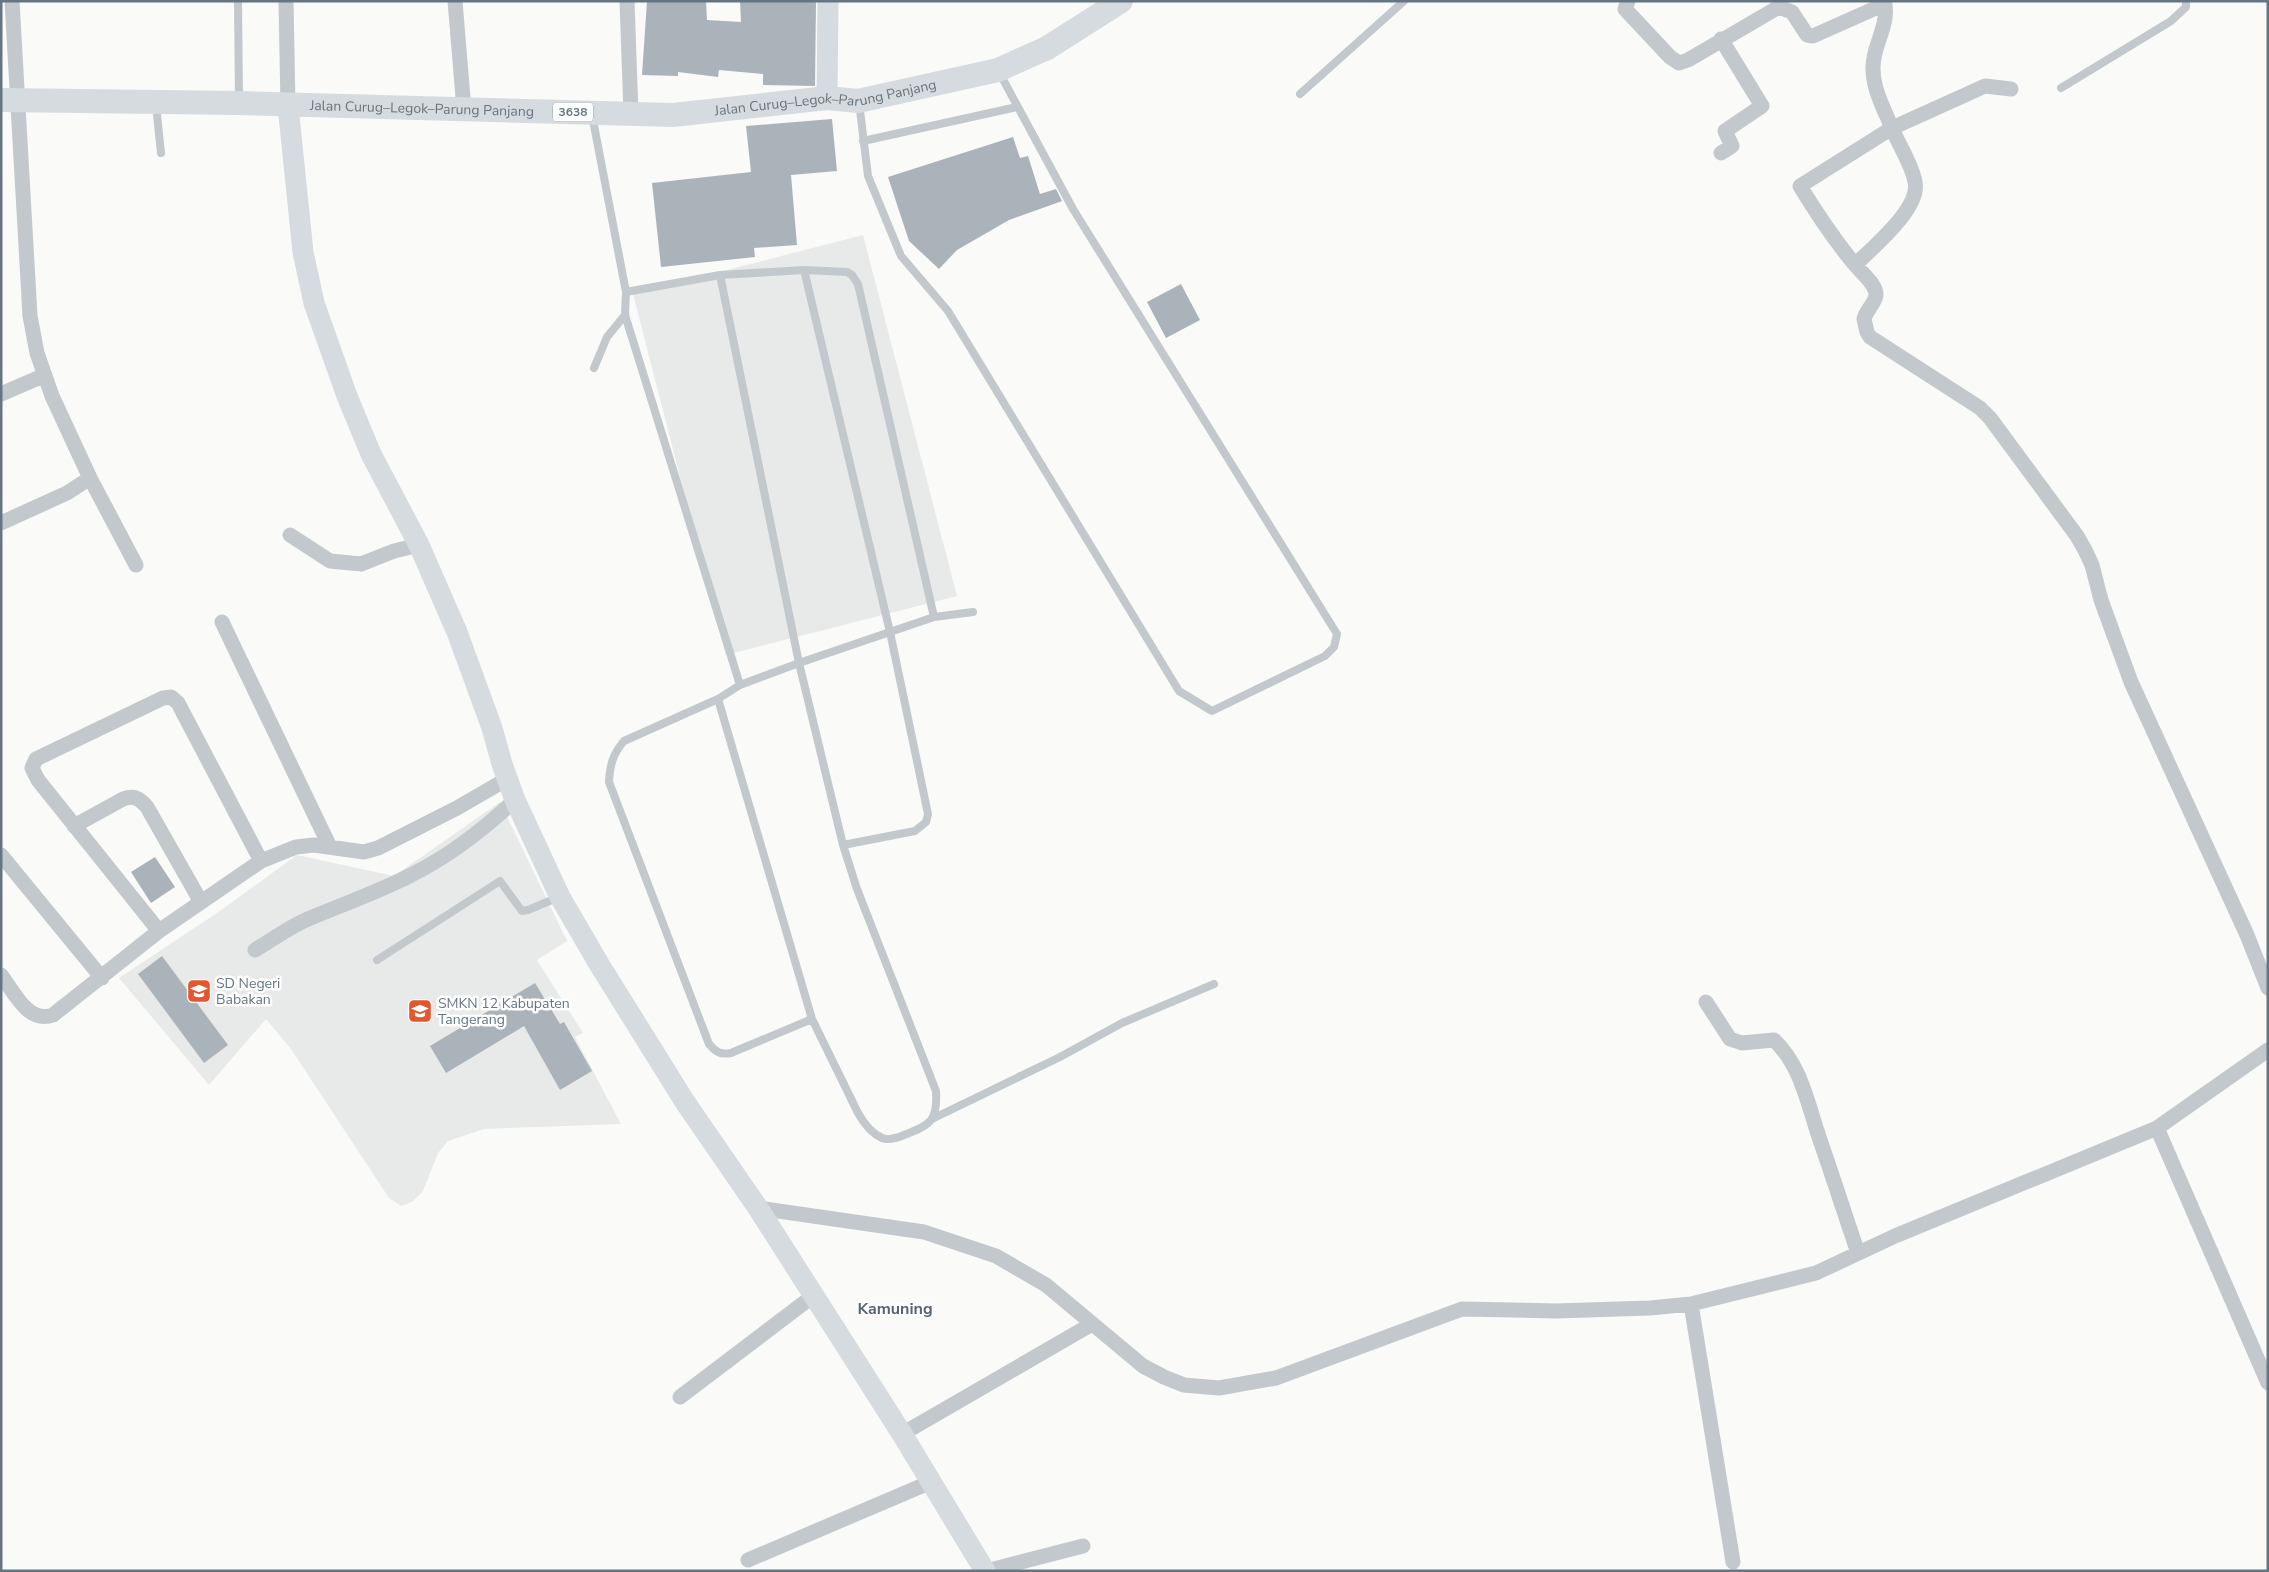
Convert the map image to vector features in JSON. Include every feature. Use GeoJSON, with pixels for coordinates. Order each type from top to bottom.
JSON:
{"type":"FeatureCollection","features":[{"type":"Feature","properties":{"kind":"main road","name":"Jalan Curug–Legok–Parung Panjang"},"geometry":{"type":"LineString","coordinates":[[10,100],[238,103],[288,106],[673,115],[827,98],[858,101],[998,70],[1047,48],[1121,1]]}},
{"type":"Feature","properties":{"kind":"street"},"geometry":{"type":"LineString","coordinates":[[12,1],[10,100],[30,316],[37,353],[52,396],[90,478],[136,566]]}},
{"type":"Feature","properties":{"kind":"street"},"geometry":{"type":"LineString","coordinates":[[286,1],[288,106],[303,252],[314,303],[347,396],[371,454],[419,545],[457,632],[492,728],[514,800],[560,897],[681,1096],[758,1208],[902,1434],[986,1571],[1083,1546]]}},
{"type":"Feature","properties":{"kind":"street"},"geometry":{"type":"LineString","coordinates":[[455,1],[464,110]]}},
{"type":"Feature","properties":{"kind":"street"},"geometry":{"type":"LineString","coordinates":[[627,1],[631,114]]}},
{"type":"Feature","properties":{"kind":"street"},"geometry":{"type":"LineString","coordinates":[[827,98],[828,1]]}},
{"type":"Feature","properties":{"kind":"street"},"geometry":{"type":"LineString","coordinates":[[1628,1],[1625,9],[1670,57],[1679,63],[1688,60],[1779,7],[1792,12],[1807,34],[1813,36],[1884,3],[1882,27],[1873,60],[1876,86],[1914,177],[1916,190],[1914,198],[1906,211],[1855,265]]}},
{"type":"Feature","properties":{"kind":"street"},"geometry":{"type":"LineString","coordinates":[[1721,40],[1762,106],[1725,131],[1732,146],[1721,154]]}},
{"type":"Feature","properties":{"kind":"street"},"geometry":{"type":"LineString","coordinates":[[2011,89],[1985,86],[1892,128],[1800,186],[1825,226],[1870,281],[1876,293],[1874,302],[1864,319],[1870,337],[1980,408],[1990,418],[2077,536],[2092,565],[2101,600],[2131,682],[2185,804],[2247,935],[2268,988]]}},
{"type":"Feature","properties":{"kind":"street"},"geometry":{"type":"LineString","coordinates":[[1,394],[44,375]]}},
{"type":"Feature","properties":{"kind":"street"},"geometry":{"type":"LineString","coordinates":[[1,523],[67,493],[90,478]]}},
{"type":"Feature","properties":{"kind":"street"},"geometry":{"type":"LineString","coordinates":[[290,535],[330,561],[361,564],[394,551],[419,545]]}},
{"type":"Feature","properties":{"kind":"street"},"geometry":{"type":"LineString","coordinates":[[222,622],[330,847]]}},
{"type":"Feature","properties":{"kind":"street"},"geometry":{"type":"LineString","coordinates":[[158,931],[33,773],[33,763],[36,759],[163,698],[171,697],[178,703],[261,861]]}},
{"type":"Feature","properties":{"kind":"street"},"geometry":{"type":"LineString","coordinates":[[1,975],[25,1008],[32,1014],[46,1018],[53,1015],[102,978],[158,931],[261,861],[296,847],[314,845],[364,852],[378,848],[457,808],[507,779]]}},
{"type":"Feature","properties":{"kind":"street"},"geometry":{"type":"LineString","coordinates":[[74,826],[123,798],[136,797],[147,807],[201,902]]}},
{"type":"Feature","properties":{"kind":"street"},"geometry":{"type":"LineString","coordinates":[[255,950],[306,920],[364,897],[415,873],[485,828],[514,800]]}},
{"type":"Feature","properties":{"kind":"street"},"geometry":{"type":"LineString","coordinates":[[1,855],[102,978]]}},
{"type":"Feature","properties":{"kind":"street"},"geometry":{"type":"LineString","coordinates":[[1706,1002],[1730,1040],[1742,1043],[1774,1040],[1786,1052],[1794,1065],[1858,1253]]}},
{"type":"Feature","properties":{"kind":"street"},"geometry":{"type":"LineString","coordinates":[[758,1208],[924,1232],[996,1256],[1046,1284],[1143,1366],[1184,1385],[1219,1388],[1276,1378],[1462,1309],[1556,1311],[1650,1308],[1691,1304],[1816,1273],[2014,1185],[2157,1128],[2268,1050]]}},
{"type":"Feature","properties":{"kind":"street"},"geometry":{"type":"LineString","coordinates":[[2157,1128],[2268,1383]]}},
{"type":"Feature","properties":{"kind":"street"},"geometry":{"type":"LineString","coordinates":[[680,1397],[813,1296]]}},
{"type":"Feature","properties":{"kind":"street"},"geometry":{"type":"LineString","coordinates":[[1691,1304],[1734,1562]]}},
{"type":"Feature","properties":{"kind":"street"},"geometry":{"type":"LineString","coordinates":[[902,1434],[1092,1324]]}},
{"type":"Feature","properties":{"kind":"street"},"geometry":{"type":"LineString","coordinates":[[748,1560],[931,1482]]}},
{"type":"Feature","properties":{"kind":"lane"},"geometry":{"type":"LineString","coordinates":[[238,1],[238,103]]}},
{"type":"Feature","properties":{"kind":"lane"},"geometry":{"type":"LineString","coordinates":[[1300,94],[1404,1]]}},
{"type":"Feature","properties":{"kind":"lane"},"geometry":{"type":"LineString","coordinates":[[2062,88],[2171,21],[2186,7],[2186,1]]}},
{"type":"Feature","properties":{"kind":"lane"},"geometry":{"type":"LineString","coordinates":[[858,101],[868,176],[901,256],[948,311],[1179,691],[1212,711],[1325,656],[1334,647],[1336,634],[1073,209],[998,70]]}},
{"type":"Feature","properties":{"kind":"lane"},"geometry":{"type":"LineString","coordinates":[[156,103],[161,152]]}},
{"type":"Feature","properties":{"kind":"lane"},"geometry":{"type":"LineString","coordinates":[[863,141],[1017,107]]}},
{"type":"Feature","properties":{"kind":"lane"},"geometry":{"type":"LineString","coordinates":[[592,113],[626,292],[625,315],[740,685]]}},
{"type":"Feature","properties":{"kind":"lane"},"geometry":{"type":"LineString","coordinates":[[626,292],[720,275],[804,270],[846,272],[856,278],[934,617]]}},
{"type":"Feature","properties":{"kind":"lane"},"geometry":{"type":"LineString","coordinates":[[804,270],[890,632],[928,814],[926,822],[915,830],[843,845]]}},
{"type":"Feature","properties":{"kind":"lane"},"geometry":{"type":"LineString","coordinates":[[718,699],[812,1020],[858,1113],[872,1131],[883,1138],[894,1139],[927,1126],[936,1111],[936,1091],[861,898],[843,845],[799,662],[720,275]]}},
{"type":"Feature","properties":{"kind":"lane"},"geometry":{"type":"LineString","coordinates":[[594,368],[608,337],[625,315]]}},
{"type":"Feature","properties":{"kind":"lane"},"geometry":{"type":"LineString","coordinates":[[812,1020],[730,1053],[722,1054],[715,1051],[709,1044],[609,782],[610,766],[614,753],[624,741],[718,699],[740,685],[799,662],[934,617],[973,612]]}},
{"type":"Feature","properties":{"kind":"lane"},"geometry":{"type":"LineString","coordinates":[[377,960],[500,881],[522,911],[560,897]]}},
{"type":"Feature","properties":{"kind":"lane"},"geometry":{"type":"LineString","coordinates":[[932,1119],[1060,1057],[1122,1023],[1214,984]]}},
{"type":"Feature","properties":{"kind":"shaded area"},"geometry":{"type":"Polygon","coordinates":[[[863,235],[957,596],[726,655],[633,294],[863,235]]]}},
{"type":"Feature","properties":{"kind":"shaded area","name":"SMKN 12 Kabupaten Tangerang"},"geometry":{"type":"Polygon","coordinates":[[[500,802],[567,941],[537,960],[583,1033],[575,1037],[621,1124],[484,1129],[448,1141],[438,1153],[423,1191],[412,1202],[401,1206],[389,1198],[291,1049],[266,1019],[209,1085],[119,978],[217,913],[297,855],[394,876],[500,802]]]}},
{"type":"Feature","properties":{"kind":"building"},"geometry":{"type":"Polygon","coordinates":[[[647,1],[706,1],[707,20],[741,22],[740,1],[816,1],[815,86],[763,85],[763,74],[719,70],[718,77],[678,72],[678,76],[642,75],[647,1]]]}},
{"type":"Feature","properties":{"kind":"building"},"geometry":{"type":"Polygon","coordinates":[[[832,119],[837,171],[791,175],[797,245],[754,248],[755,257],[661,267],[652,183],[751,172],[746,126],[832,119]]]}},
{"type":"Feature","properties":{"kind":"building"},"geometry":{"type":"Polygon","coordinates":[[[1013,137],[1020,158],[1028,156],[1040,194],[1056,189],[1062,201],[1009,220],[957,250],[939,269],[909,241],[888,177],[1013,137]]]}},
{"type":"Feature","properties":{"kind":"building"},"geometry":{"type":"Polygon","coordinates":[[[1181,284],[1200,320],[1166,338],[1147,302],[1181,284]]]}},
{"type":"Feature","properties":{"kind":"building"},"geometry":{"type":"Polygon","coordinates":[[[155,857],[175,887],[151,903],[131,872],[155,857]]]}},
{"type":"Feature","properties":{"kind":"building"},"geometry":{"type":"Polygon","coordinates":[[[162,956],[228,1045],[204,1063],[138,974],[162,956]]]}},
{"type":"Feature","properties":{"kind":"building"},"geometry":{"type":"Polygon","coordinates":[[[535,983],[560,1024],[564,1022],[592,1071],[560,1090],[524,1026],[446,1073],[430,1046],[535,983]]]}},
{"type":"Feature","properties":{"kind":"place","name":"SD Negeri Babakan"},"geometry":{"type":"Point","coordinates":[199,991]}},
{"type":"Feature","properties":{"kind":"place","name":"SMKN 12 Kabupaten Tangerang"},"geometry":{"type":"Point","coordinates":[420,1011]}},
{"type":"Feature","properties":{"kind":"district","name":"Kamuning"},"geometry":{"type":"Point","coordinates":[895,1309]}}]}
